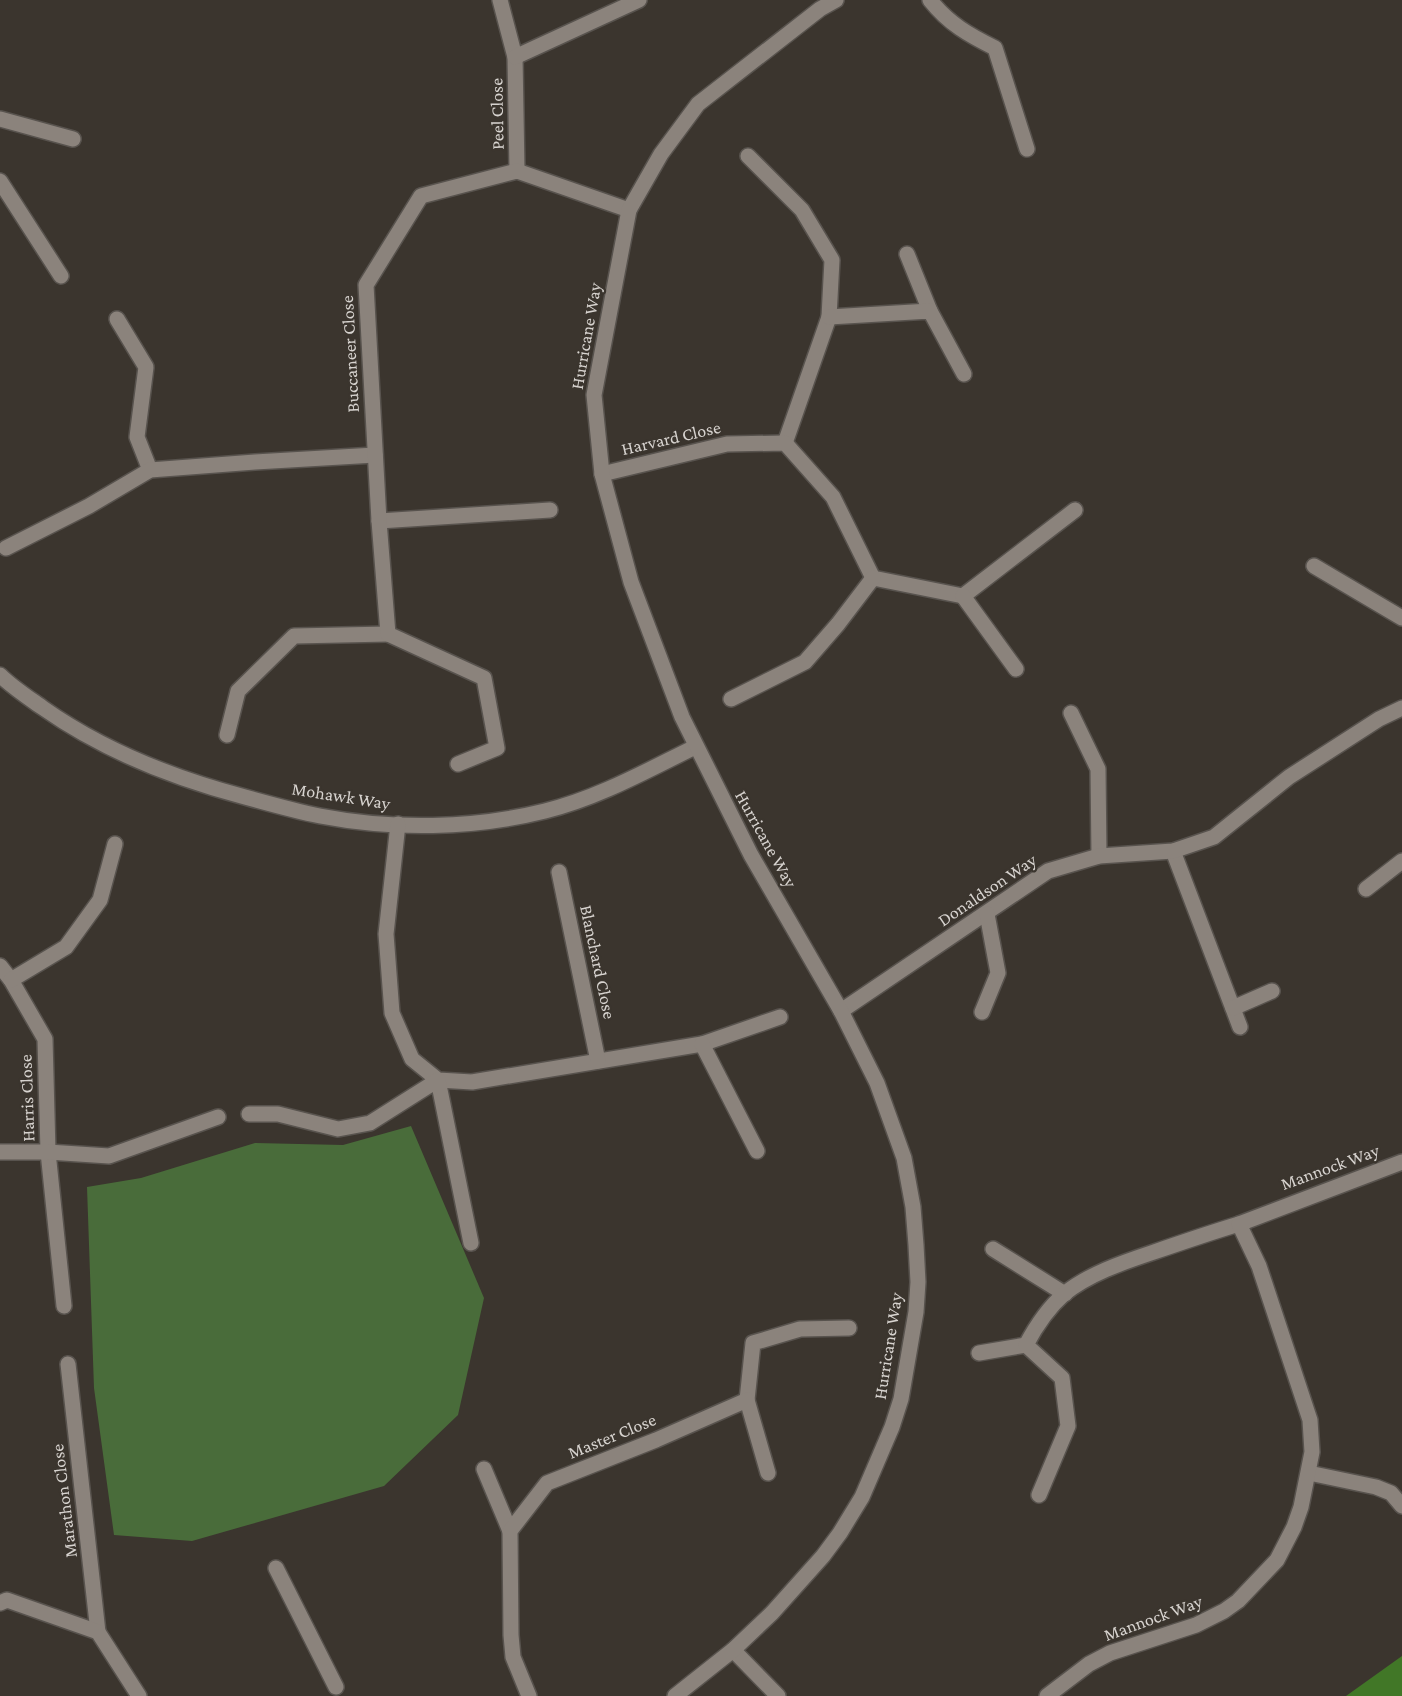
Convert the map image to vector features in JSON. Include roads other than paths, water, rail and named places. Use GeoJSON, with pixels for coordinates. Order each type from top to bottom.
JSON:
{"type":"FeatureCollection","features":[{"type":"Feature","properties":{"kind":"street","name":"Peel Close"},"geometry":{"type":"LineString","coordinates":[[500,0],[515,57],[517,171]]}},
{"type":"Feature","properties":{"kind":"street","name":"Peel Close"},"geometry":{"type":"LineString","coordinates":[[515,57],[639,0]]}},
{"type":"Feature","properties":{"kind":"street","name":"Hurricane Way"},"geometry":{"type":"LineString","coordinates":[[675,1696],[733,1650],[772,1613],[823,1556],[862,1497],[892,1427],[901,1399],[912,1342],[918,1282],[916,1245],[913,1207],[904,1158],[878,1083],[841,1011],[751,855],[682,717],[631,582],[602,474],[594,395],[629,210],[661,154],[698,104],[820,9],[836,0]]}},
{"type":"Feature","properties":{"kind":"street"},"geometry":{"type":"LineString","coordinates":[[930,0],[938,11],[961,31],[995,48],[1027,149]]}},
{"type":"Feature","properties":{"kind":"street"},"geometry":{"type":"LineString","coordinates":[[0,119],[73,139]]}},
{"type":"Feature","properties":{"kind":"street"},"geometry":{"type":"LineString","coordinates":[[748,156],[802,210],[832,260],[830,317],[785,443],[833,496],[873,578]]}},
{"type":"Feature","properties":{"kind":"street"},"geometry":{"type":"LineString","coordinates":[[517,171],[629,210]]}},
{"type":"Feature","properties":{"kind":"street","name":"Buccaneer Close"},"geometry":{"type":"LineString","coordinates":[[388,634],[379,521],[366,285],[421,196],[517,171]]}},
{"type":"Feature","properties":{"kind":"street"},"geometry":{"type":"LineString","coordinates":[[0,181],[61,276]]}},
{"type":"Feature","properties":{"kind":"street"},"geometry":{"type":"LineString","coordinates":[[907,254],[930,311],[964,374]]}},
{"type":"Feature","properties":{"kind":"street"},"geometry":{"type":"LineString","coordinates":[[830,317],[930,311]]}},
{"type":"Feature","properties":{"kind":"street"},"geometry":{"type":"LineString","coordinates":[[117,320],[146,367],[137,437],[150,470]]}},
{"type":"Feature","properties":{"kind":"street","name":"Harvard Close"},"geometry":{"type":"LineString","coordinates":[[602,474],[727,444],[785,443]]}},
{"type":"Feature","properties":{"kind":"street"},"geometry":{"type":"LineString","coordinates":[[6,548],[89,506],[150,470],[375,455]]}},
{"type":"Feature","properties":{"kind":"street"},"geometry":{"type":"LineString","coordinates":[[379,521],[550,510]]}},
{"type":"Feature","properties":{"kind":"street"},"geometry":{"type":"LineString","coordinates":[[963,596],[1075,510]]}},
{"type":"Feature","properties":{"kind":"street"},"geometry":{"type":"LineString","coordinates":[[1314,566],[1402,618]]}},
{"type":"Feature","properties":{"kind":"street"},"geometry":{"type":"LineString","coordinates":[[873,578],[963,596],[1016,669]]}},
{"type":"Feature","properties":{"kind":"street"},"geometry":{"type":"LineString","coordinates":[[731,699],[805,662],[873,578]]}},
{"type":"Feature","properties":{"kind":"street"},"geometry":{"type":"LineString","coordinates":[[227,735],[238,692],[294,636],[388,634],[484,678],[497,748],[458,764]]}},
{"type":"Feature","properties":{"kind":"street","name":"Mohawk Way"},"geometry":{"type":"LineString","coordinates":[[1,678],[73,729],[136,760],[188,781],[321,816],[398,824],[477,823],[545,811],[605,791],[695,747]]}},
{"type":"Feature","properties":{"kind":"street","name":"Donaldson Way"},"geometry":{"type":"LineString","coordinates":[[841,1011],[1048,871],[1099,856],[1173,851],[1214,837],[1289,777],[1379,719],[1402,708]]}},
{"type":"Feature","properties":{"kind":"street"},"geometry":{"type":"LineString","coordinates":[[1071,713],[1098,769],[1099,856]]}},
{"type":"Feature","properties":{"kind":"street"},"geometry":{"type":"LineString","coordinates":[[398,824],[386,934],[392,1013],[412,1059],[438,1080],[472,1082],[702,1044],[780,1017]]}},
{"type":"Feature","properties":{"kind":"street"},"geometry":{"type":"LineString","coordinates":[[11,980],[66,947],[100,900],[115,844]]}},
{"type":"Feature","properties":{"kind":"street"},"geometry":{"type":"LineString","coordinates":[[1173,851],[1240,1027]]}},
{"type":"Feature","properties":{"kind":"street"},"geometry":{"type":"LineString","coordinates":[[1366,889],[1402,861]]}},
{"type":"Feature","properties":{"kind":"street","name":"Blanchard Close"},"geometry":{"type":"LineString","coordinates":[[559,872],[598,1060]]}},
{"type":"Feature","properties":{"kind":"street"},"geometry":{"type":"LineString","coordinates":[[982,1012],[998,973],[987,914]]}},
{"type":"Feature","properties":{"kind":"street","name":"Harris Close"},"geometry":{"type":"LineString","coordinates":[[0,966],[11,980],[45,1039],[48,1152],[64,1306]]}},
{"type":"Feature","properties":{"kind":"street"},"geometry":{"type":"LineString","coordinates":[[1233,1008],[1272,991]]}},
{"type":"Feature","properties":{"kind":"street"},"geometry":{"type":"LineString","coordinates":[[702,1044],[757,1151]]}},
{"type":"Feature","properties":{"kind":"street"},"geometry":{"type":"LineString","coordinates":[[249,1114],[278,1114],[338,1129],[370,1123],[438,1080]]}},
{"type":"Feature","properties":{"kind":"street"},"geometry":{"type":"LineString","coordinates":[[438,1080],[471,1242]]}},
{"type":"Feature","properties":{"kind":"street","name":"Harris Close"},"geometry":{"type":"LineString","coordinates":[[0,1152],[109,1155],[218,1117]]}},
{"type":"Feature","properties":{"kind":"street","name":"Mannock Way"},"geometry":{"type":"LineString","coordinates":[[1026,1346],[1049,1309],[1065,1294],[1097,1274],[1239,1224],[1402,1162]]}},
{"type":"Feature","properties":{"kind":"street","name":"Mannock Way"},"geometry":{"type":"LineString","coordinates":[[1047,1696],[1089,1664],[1130,1646],[1213,1618],[1238,1601],[1277,1560],[1287,1544],[1301,1507],[1309,1473],[1312,1444],[1311,1420],[1259,1266],[1239,1224]]}},
{"type":"Feature","properties":{"kind":"street"},"geometry":{"type":"LineString","coordinates":[[993,1249],[1065,1294]]}},
{"type":"Feature","properties":{"kind":"street"},"geometry":{"type":"LineString","coordinates":[[768,1473],[747,1400],[753,1343],[801,1329],[849,1328]]}},
{"type":"Feature","properties":{"kind":"street"},"geometry":{"type":"LineString","coordinates":[[979,1353],[1026,1346],[1062,1378],[1068,1426],[1039,1495]]}},
{"type":"Feature","properties":{"kind":"street","name":"Marathon Close"},"geometry":{"type":"LineString","coordinates":[[68,1365],[98,1632],[139,1696]]}},
{"type":"Feature","properties":{"kind":"street","name":"Master Close"},"geometry":{"type":"LineString","coordinates":[[510,1531],[547,1483],[656,1440],[747,1400]]}},
{"type":"Feature","properties":{"kind":"street"},"geometry":{"type":"LineString","coordinates":[[484,1469],[510,1531],[513,1657],[529,1696]]}},
{"type":"Feature","properties":{"kind":"street"},"geometry":{"type":"LineString","coordinates":[[1309,1473],[1396,1489],[1402,1506]]}},
{"type":"Feature","properties":{"kind":"street"},"geometry":{"type":"LineString","coordinates":[[276,1568],[334,1693]]}},
{"type":"Feature","properties":{"kind":"street"},"geometry":{"type":"LineString","coordinates":[[0,1603],[7,1600],[98,1632]]}},
{"type":"Feature","properties":{"kind":"street"},"geometry":{"type":"LineString","coordinates":[[733,1650],[778,1696]]}}]}
